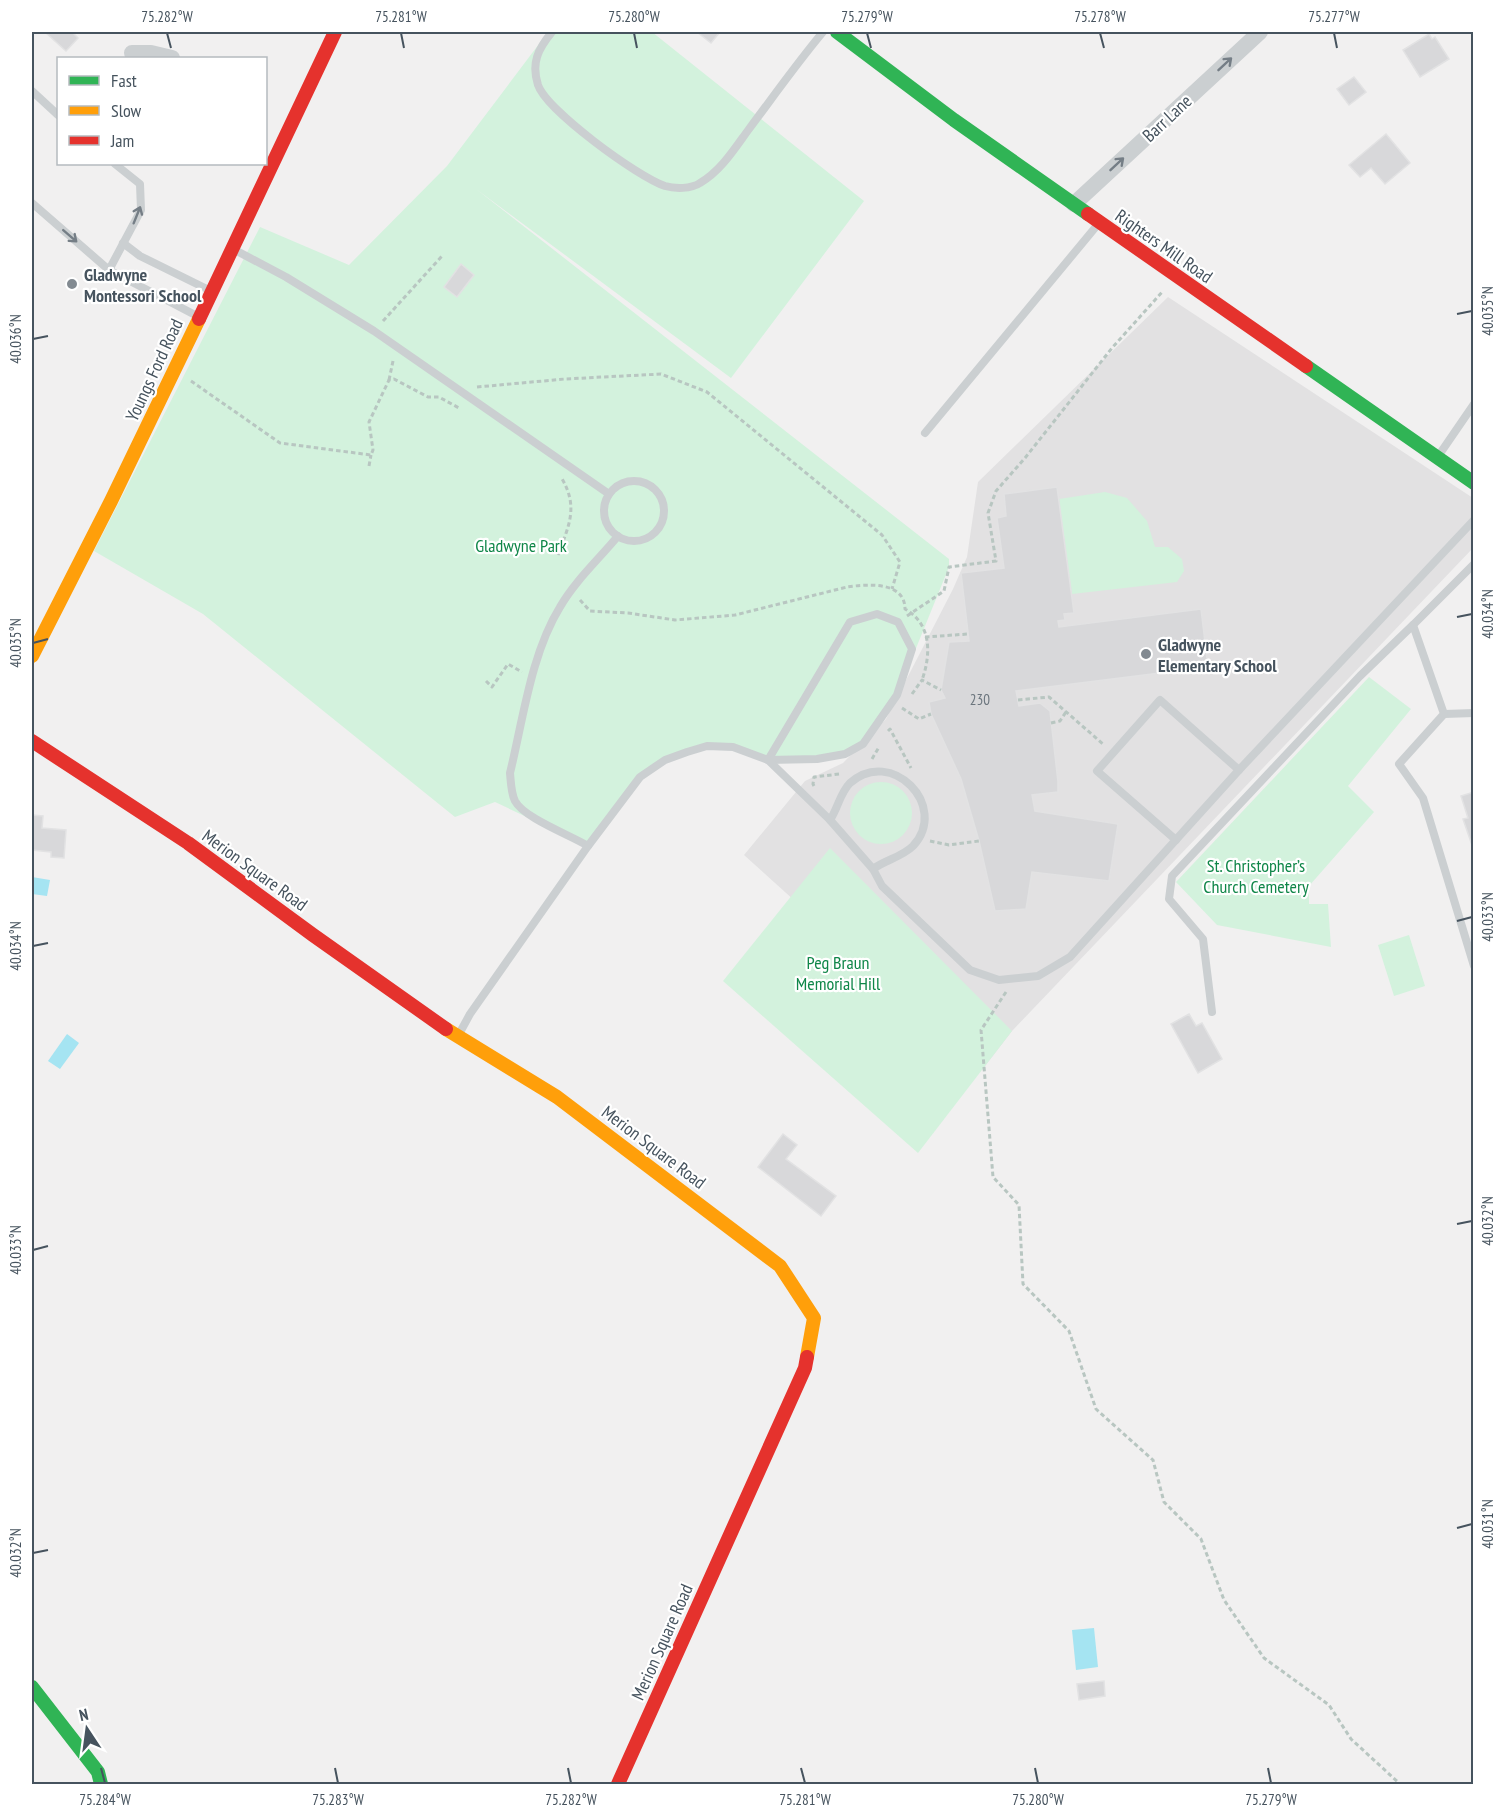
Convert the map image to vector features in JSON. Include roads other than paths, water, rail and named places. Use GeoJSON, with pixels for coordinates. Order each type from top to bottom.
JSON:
{"type":"FeatureCollection","features":[{"type":"Feature","properties":{"kind":"street","name":"Youngs Ford Road"},"geometry":{"type":"LineString","coordinates":[[271,148],[335,32]]}},
{"type":"Feature","properties":{"kind":"street","name":"Righters Mill Road"},"geometry":{"type":"LineString","coordinates":[[837,32],[954,120],[1473,483]]}},
{"type":"Feature","properties":{"kind":"street","name":"Barr Lane"},"geometry":{"type":"LineString","coordinates":[[1074,204],[1260,32]]}},
{"type":"Feature","properties":{"kind":"street"},"geometry":{"type":"LineString","coordinates":[[132,53],[151,52],[168,57]]}},
{"type":"Feature","properties":{"kind":"street","name":"Youngs Ford Road"},"geometry":{"type":"LineString","coordinates":[[32,656],[94,539],[233,249],[265,165]]}},
{"type":"Feature","properties":{"kind":"street","name":"Merion Square Road"},"geometry":{"type":"LineString","coordinates":[[32,741],[188,843],[313,935],[457,1036],[557,1097],[780,1266],[814,1318],[805,1368],[618,1785]]}},
{"type":"Feature","properties":{"kind":"street"},"geometry":{"type":"LineString","coordinates":[[32,1687],[98,1772],[101,1785]]}},
{"type":"Feature","properties":{"kind":"lane"},"geometry":{"type":"LineString","coordinates":[[552,32],[536,58],[539,87],[550,104],[604,148],[638,171],[664,186],[678,189],[700,184],[725,161],[823,32]]}},
{"type":"Feature","properties":{"kind":"lane"},"geometry":{"type":"LineString","coordinates":[[32,91],[57,114]]}},
{"type":"Feature","properties":{"kind":"lane"},"geometry":{"type":"LineString","coordinates":[[109,270],[141,210],[140,184],[116,165]]}},
{"type":"Feature","properties":{"kind":"lane"},"geometry":{"type":"LineString","coordinates":[[32,203],[109,270],[199,317]]}},
{"type":"Feature","properties":{"kind":"lane"},"geometry":{"type":"LineString","coordinates":[[925,433],[1099,222]]}},
{"type":"Feature","properties":{"kind":"lane"},"geometry":{"type":"LineString","coordinates":[[123,243],[140,256],[211,291]]}},
{"type":"Feature","properties":{"kind":"lane"},"geometry":{"type":"LineString","coordinates":[[233,249],[286,277],[374,331],[609,494]]}},
{"type":"Feature","properties":{"kind":"lane"},"geometry":{"type":"LineString","coordinates":[[1437,458],[1473,404]]}},
{"type":"Feature","properties":{"kind":"lane"},"geometry":{"type":"LineString","coordinates":[[629,482],[646,484],[658,494],[664,509],[660,525],[649,537],[633,541],[618,536],[606,522],[604,512],[609,494],[621,484],[629,482]]}},
{"type":"Feature","properties":{"kind":"lane"},"geometry":{"type":"LineString","coordinates":[[768,760],[831,820],[873,869],[882,886],[970,970],[999,980],[1038,976],[1070,957],[1239,770],[1473,520]]}},
{"type":"Feature","properties":{"kind":"lane"},"geometry":{"type":"LineString","coordinates":[[588,846],[524,813],[516,802],[510,773],[540,652],[558,609],[570,590],[618,536]]}},
{"type":"Feature","properties":{"kind":"lane"},"geometry":{"type":"LineString","coordinates":[[1212,1012],[1203,939],[1169,899],[1172,876],[1360,676],[1473,564]]}},
{"type":"Feature","properties":{"kind":"lane"},"geometry":{"type":"LineString","coordinates":[[457,1036],[588,846],[640,777],[665,760],[707,747],[733,747],[768,760],[817,759],[845,754],[863,744],[897,696],[912,650],[898,622],[877,614],[850,622],[768,760]]}},
{"type":"Feature","properties":{"kind":"lane"},"geometry":{"type":"LineString","coordinates":[[1413,625],[1444,714]]}},
{"type":"Feature","properties":{"kind":"lane"},"geometry":{"type":"LineString","coordinates":[[1176,840],[1098,771],[1161,700],[1239,770]]}},
{"type":"Feature","properties":{"kind":"lane"},"geometry":{"type":"LineString","coordinates":[[1473,713],[1444,714],[1399,764],[1423,798],[1473,966]]}},
{"type":"Feature","properties":{"kind":"lane"},"geometry":{"type":"LineString","coordinates":[[831,820],[840,796],[849,784],[862,776],[877,772],[892,773],[905,780],[916,790],[923,804],[924,819],[921,833],[907,851],[886,860],[873,869]]}},
{"type":"Feature","properties":{"kind":"water"},"geometry":{"type":"Polygon","coordinates":[[[32,877],[50,880],[47,896],[32,894],[32,877]]]}},
{"type":"Feature","properties":{"kind":"water"},"geometry":{"type":"Polygon","coordinates":[[[67,1034],[79,1043],[60,1069],[48,1061],[67,1034]]]}},
{"type":"Feature","properties":{"kind":"water"},"geometry":{"type":"Polygon","coordinates":[[[1094,1628],[1098,1667],[1076,1670],[1072,1630],[1094,1628]]]}},
{"type":"Feature","properties":{"kind":"place","name":"Gladwyne Montessori School"},"geometry":{"type":"Point","coordinates":[72,284]}},
{"type":"Feature","properties":{"kind":"place","name":"Gladwyne Elementary School"},"geometry":{"type":"Point","coordinates":[1146,654]}},
{"type":"Feature","properties":{"kind":"park label","name":"Gladwyne Park"},"geometry":{"type":"Point","coordinates":[521,545]}},
{"type":"Feature","properties":{"kind":"park label","name":"St. Christopher’s Church Cemetery"},"geometry":{"type":"Point","coordinates":[1256,875]}},
{"type":"Feature","properties":{"kind":"park label","name":"Peg Braun Memorial Hill"},"geometry":{"type":"Point","coordinates":[838,972]}}]}
